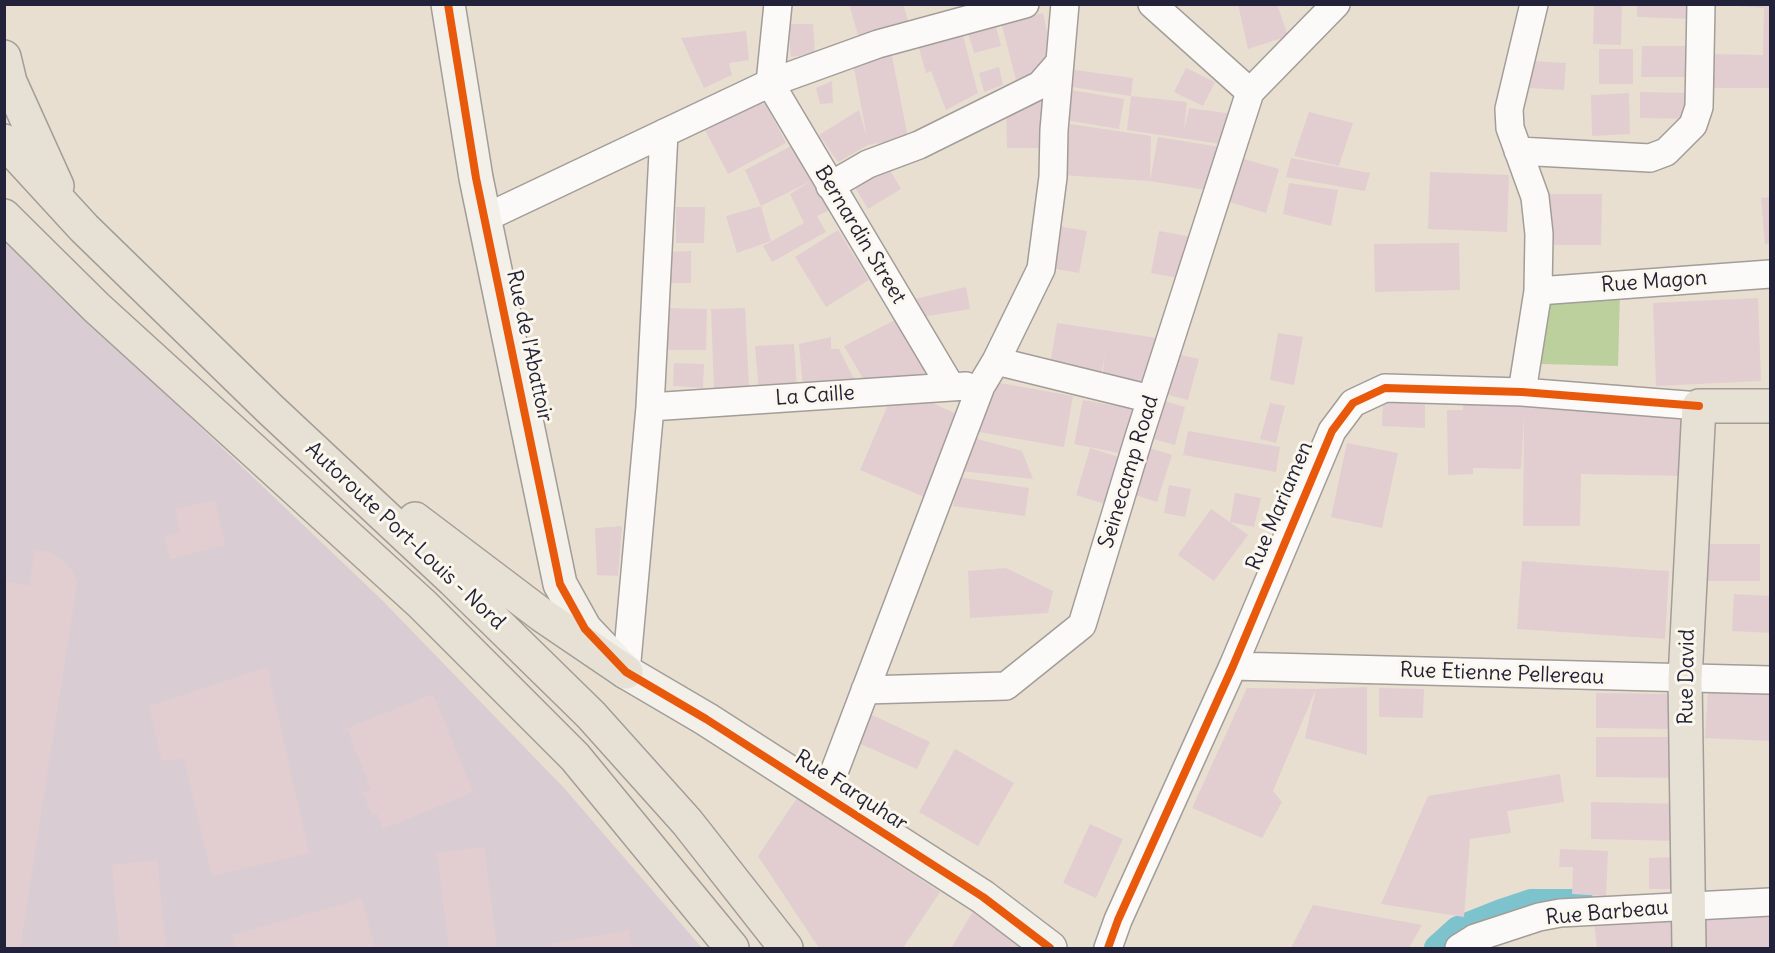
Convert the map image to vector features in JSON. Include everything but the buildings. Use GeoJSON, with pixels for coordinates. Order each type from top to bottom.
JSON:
{"type":"FeatureCollection","features":[{"type":"Feature","properties":{"kind":"main road"},"geometry":{"type":"LineString","coordinates":[[4,57],[10,82],[70,213]]}},
{"type":"Feature","properties":{"kind":"main road","name":"Autoroute Port-Louis - Nord"},"geometry":{"type":"LineString","coordinates":[[4,141],[70,213],[270,409],[453,580],[591,715],[687,822],[786,948]]}},
{"type":"Feature","properties":{"kind":"main road","name":"Autoroute Port-Louis - Nord"},"geometry":{"type":"LineString","coordinates":[[11,227],[422,604],[559,741],[732,948]]}},
{"type":"Feature","properties":{"kind":"main road"},"geometry":{"type":"LineString","coordinates":[[1700,406],[1770,406]]}},
{"type":"Feature","properties":{"kind":"main road","name":"Rue David"},"geometry":{"type":"LineString","coordinates":[[1689,948],[1685,679],[1700,406]]}},
{"type":"Feature","properties":{"kind":"main road"},"geometry":{"type":"LineString","coordinates":[[270,409],[542,615],[626,672]]}},
{"type":"Feature","properties":{"kind":"street","name":"Rue de l'Abattoir"},"geometry":{"type":"LineString","coordinates":[[448,4],[484,218],[560,584],[585,629],[626,672]]}},
{"type":"Feature","properties":{"kind":"street"},"geometry":{"type":"LineString","coordinates":[[770,82],[778,4]]}},
{"type":"Feature","properties":{"kind":"street"},"geometry":{"type":"LineString","coordinates":[[484,218],[770,82],[878,44],[1025,4]]}},
{"type":"Feature","properties":{"kind":"street"},"geometry":{"type":"LineString","coordinates":[[825,796],[981,386],[996,361],[1041,269],[1053,177],[1065,4]]}},
{"type":"Feature","properties":{"kind":"street"},"geometry":{"type":"LineString","coordinates":[[1152,4],[1250,92],[1336,4]]}},
{"type":"Feature","properties":{"kind":"street"},"geometry":{"type":"LineString","coordinates":[[1522,392],[1538,291],[1539,234],[1535,197],[1510,128],[1509,109],[1534,4]]}},
{"type":"Feature","properties":{"kind":"street"},"geometry":{"type":"LineString","coordinates":[[1518,151],[1650,158],[1666,152],[1680,141],[1693,125],[1699,107],[1701,4]]}},
{"type":"Feature","properties":{"kind":"street"},"geometry":{"type":"LineString","coordinates":[[830,186],[868,164],[919,145],[1040,85],[1060,62]]}},
{"type":"Feature","properties":{"kind":"street","name":"Bernardin Street"},"geometry":{"type":"LineString","coordinates":[[770,82],[951,387]]}},
{"type":"Feature","properties":{"kind":"street","name":"Seinecamp Road"},"geometry":{"type":"LineString","coordinates":[[865,690],[1006,686],[1082,625],[1151,399],[1250,92]]}},
{"type":"Feature","properties":{"kind":"street"},"geometry":{"type":"LineString","coordinates":[[626,672],[650,407],[664,134]]}},
{"type":"Feature","properties":{"kind":"street","name":"Rue Magon"},"geometry":{"type":"LineString","coordinates":[[1538,291],[1770,274]]}},
{"type":"Feature","properties":{"kind":"street"},"geometry":{"type":"LineString","coordinates":[[996,361],[1151,399]]}},
{"type":"Feature","properties":{"kind":"street","name":"La Caille"},"geometry":{"type":"LineString","coordinates":[[650,407],[981,386]]}},
{"type":"Feature","properties":{"kind":"street","name":"Rue Mariamen"},"geometry":{"type":"LineString","coordinates":[[1108,948],[1118,920],[1233,666],[1332,430],[1353,403],[1385,388],[1522,392],[1700,406]]}},
{"type":"Feature","properties":{"kind":"street","name":"Rue Etienne Pellereau"},"geometry":{"type":"LineString","coordinates":[[1233,666],[1770,680]]}},
{"type":"Feature","properties":{"kind":"street","name":"Rue Farquhar"},"geometry":{"type":"LineString","coordinates":[[626,672],[970,889],[1050,948]]}},
{"type":"Feature","properties":{"kind":"street","name":"Rue Barbeau"},"geometry":{"type":"LineString","coordinates":[[1459,948],[1475,938],[1539,917],[1560,913],[1770,902]]}},
{"type":"Feature","properties":{"kind":"shaded area"},"geometry":{"type":"Polygon","coordinates":[[[4,240],[382,600],[565,789],[702,948],[5,948],[4,240]]]}},
{"type":"Feature","properties":{"kind":"green space"},"geometry":{"type":"Polygon","coordinates":[[[1544,291],[1620,293],[1618,366],[1542,364],[1544,291]]]}},
{"type":"Feature","properties":{"kind":"waterway"},"geometry":{"type":"LineString","coordinates":[[1437,948],[1458,929],[1531,902],[1581,902]]}},
{"type":"Feature","properties":{"kind":"cycle path"},"geometry":{"type":"LineString","coordinates":[[448,4],[476,178],[560,584],[585,629],[626,672],[706,719],[983,897],[1050,948]]}},
{"type":"Feature","properties":{"kind":"cycle path"},"geometry":{"type":"LineString","coordinates":[[1108,948],[1118,920],[1233,666],[1332,431],[1353,403],[1385,388],[1522,392],[1699,406]]}}]}
